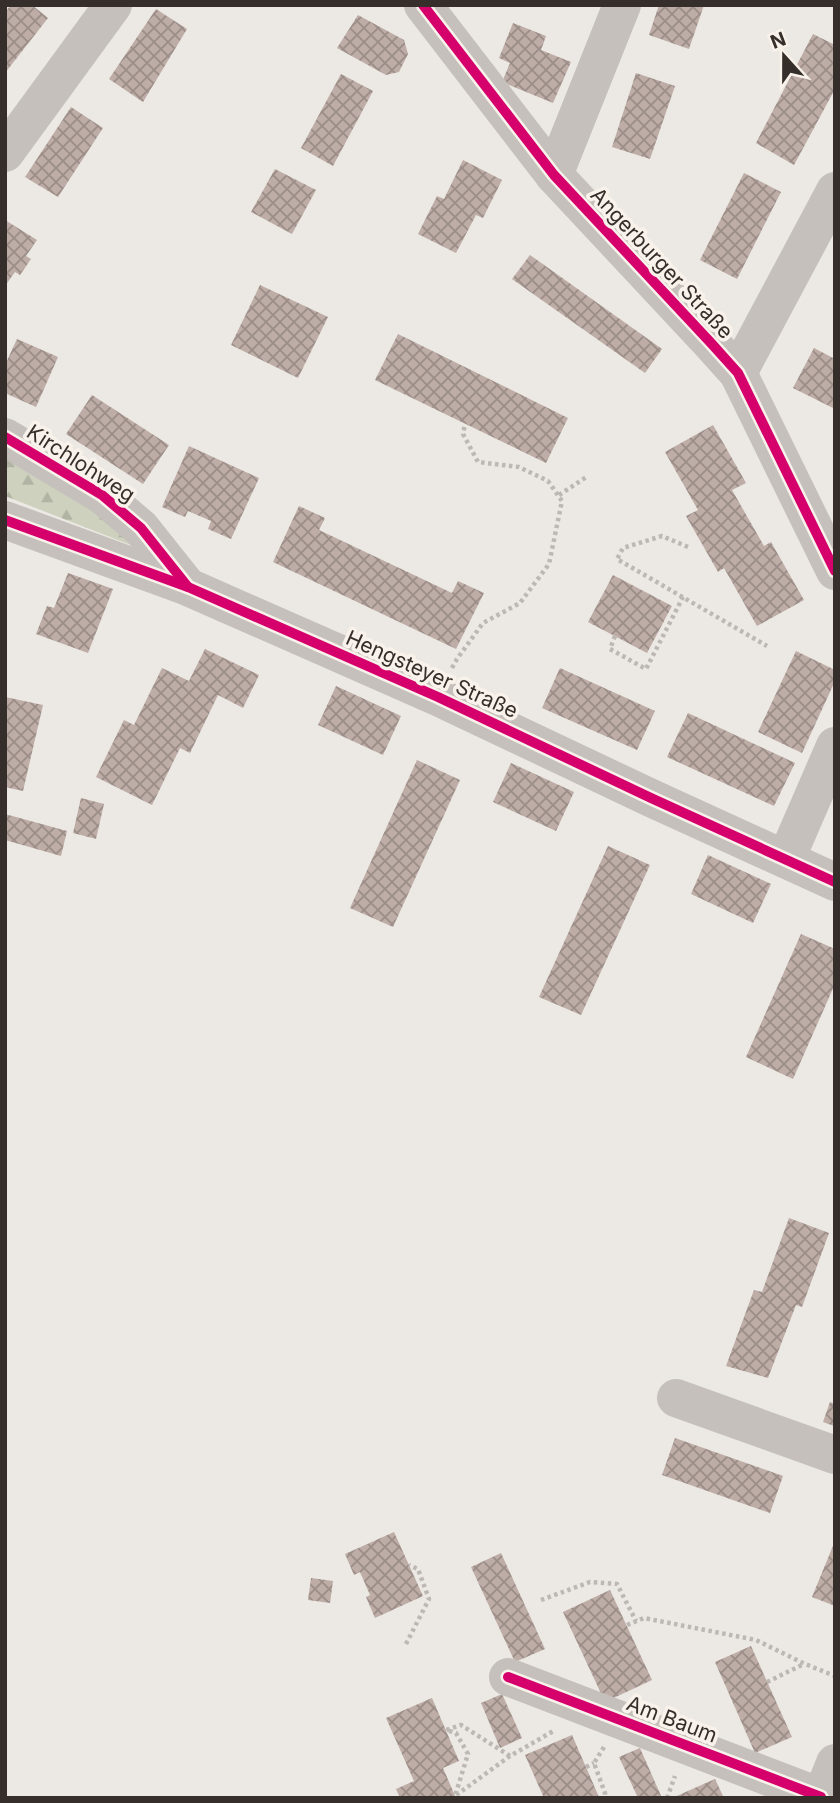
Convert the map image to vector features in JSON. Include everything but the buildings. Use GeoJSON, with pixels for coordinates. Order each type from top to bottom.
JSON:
{"type":"FeatureCollection","features":[{"type":"Feature","properties":{"kind":"street"},"geometry":{"type":"LineString","coordinates":[[5,153],[113,5]]}},
{"type":"Feature","properties":{"kind":"street","name":"Angerburger Straße"},"geometry":{"type":"LineString","coordinates":[[423,5],[554,175],[738,373],[835,571]]}},
{"type":"Feature","properties":{"kind":"street"},"geometry":{"type":"LineString","coordinates":[[554,175],[622,5]]}},
{"type":"Feature","properties":{"kind":"street"},"geometry":{"type":"LineString","coordinates":[[738,373],[835,191]]}},
{"type":"Feature","properties":{"kind":"street","name":"Kirchlohweg"},"geometry":{"type":"LineString","coordinates":[[5,437],[102,495],[141,528],[188,587]]}},
{"type":"Feature","properties":{"kind":"street","name":"Hengsteyer Straße"},"geometry":{"type":"LineString","coordinates":[[5,520],[188,587],[438,697],[835,881]]}},
{"type":"Feature","properties":{"kind":"street"},"geometry":{"type":"LineString","coordinates":[[786,859],[835,746]]}},
{"type":"Feature","properties":{"kind":"street"},"geometry":{"type":"LineString","coordinates":[[676,1398],[835,1455]]}},
{"type":"Feature","properties":{"kind":"street","name":"Am Baum"},"geometry":{"type":"LineString","coordinates":[[508,1677],[821,1798],[835,1763]]}},
{"type":"Feature","properties":{"kind":"path"},"geometry":{"type":"LineString","coordinates":[[438,697],[457,659],[483,623],[520,603],[549,564],[562,500],[548,481],[519,467],[478,462],[463,434],[465,424]]}},
{"type":"Feature","properties":{"kind":"path"},"geometry":{"type":"LineString","coordinates":[[559,495],[588,476]]}},
{"type":"Feature","properties":{"kind":"path"},"geometry":{"type":"LineString","coordinates":[[688,547],[662,536],[623,548],[617,559],[767,646]]}},
{"type":"Feature","properties":{"kind":"path"},"geometry":{"type":"LineString","coordinates":[[615,636],[610,649],[646,669],[683,597]]}},
{"type":"Feature","properties":{"kind":"path"},"geometry":{"type":"LineString","coordinates":[[407,1644],[429,1599],[418,1569],[409,1565]]}},
{"type":"Feature","properties":{"kind":"path"},"geometry":{"type":"LineString","coordinates":[[541,1600],[590,1582],[617,1584],[636,1621]]}},
{"type":"Feature","properties":{"kind":"path"},"geometry":{"type":"LineString","coordinates":[[627,1625],[644,1618],[757,1640],[835,1676]]}},
{"type":"Feature","properties":{"kind":"path"},"geometry":{"type":"LineString","coordinates":[[767,1682],[805,1664]]}},
{"type":"Feature","properties":{"kind":"path"},"geometry":{"type":"LineString","coordinates":[[510,1756],[461,1725],[446,1730],[456,1733],[468,1754],[455,1796],[510,1756],[606,1715]]}},
{"type":"Feature","properties":{"kind":"path"},"geometry":{"type":"LineString","coordinates":[[605,1798],[594,1763],[606,1715]]}},
{"type":"Feature","properties":{"kind":"path"},"geometry":{"type":"LineString","coordinates":[[586,1767],[594,1763]]}},
{"type":"Feature","properties":{"kind":"green space"},"geometry":{"type":"Polygon","coordinates":[[[12,454],[87,498],[146,551],[5,496],[5,461],[12,454]]]}},
{"type":"Feature","properties":{"kind":"cycle path"},"geometry":{"type":"LineString","coordinates":[[423,5],[554,175],[738,373],[835,571]]}},
{"type":"Feature","properties":{"kind":"cycle path"},"geometry":{"type":"LineString","coordinates":[[5,437],[102,495],[141,528],[188,587]]}},
{"type":"Feature","properties":{"kind":"cycle path"},"geometry":{"type":"LineString","coordinates":[[5,520],[188,587],[438,697],[835,882]]}},
{"type":"Feature","properties":{"kind":"cycle path"},"geometry":{"type":"LineString","coordinates":[[508,1677],[821,1797]]}}]}
